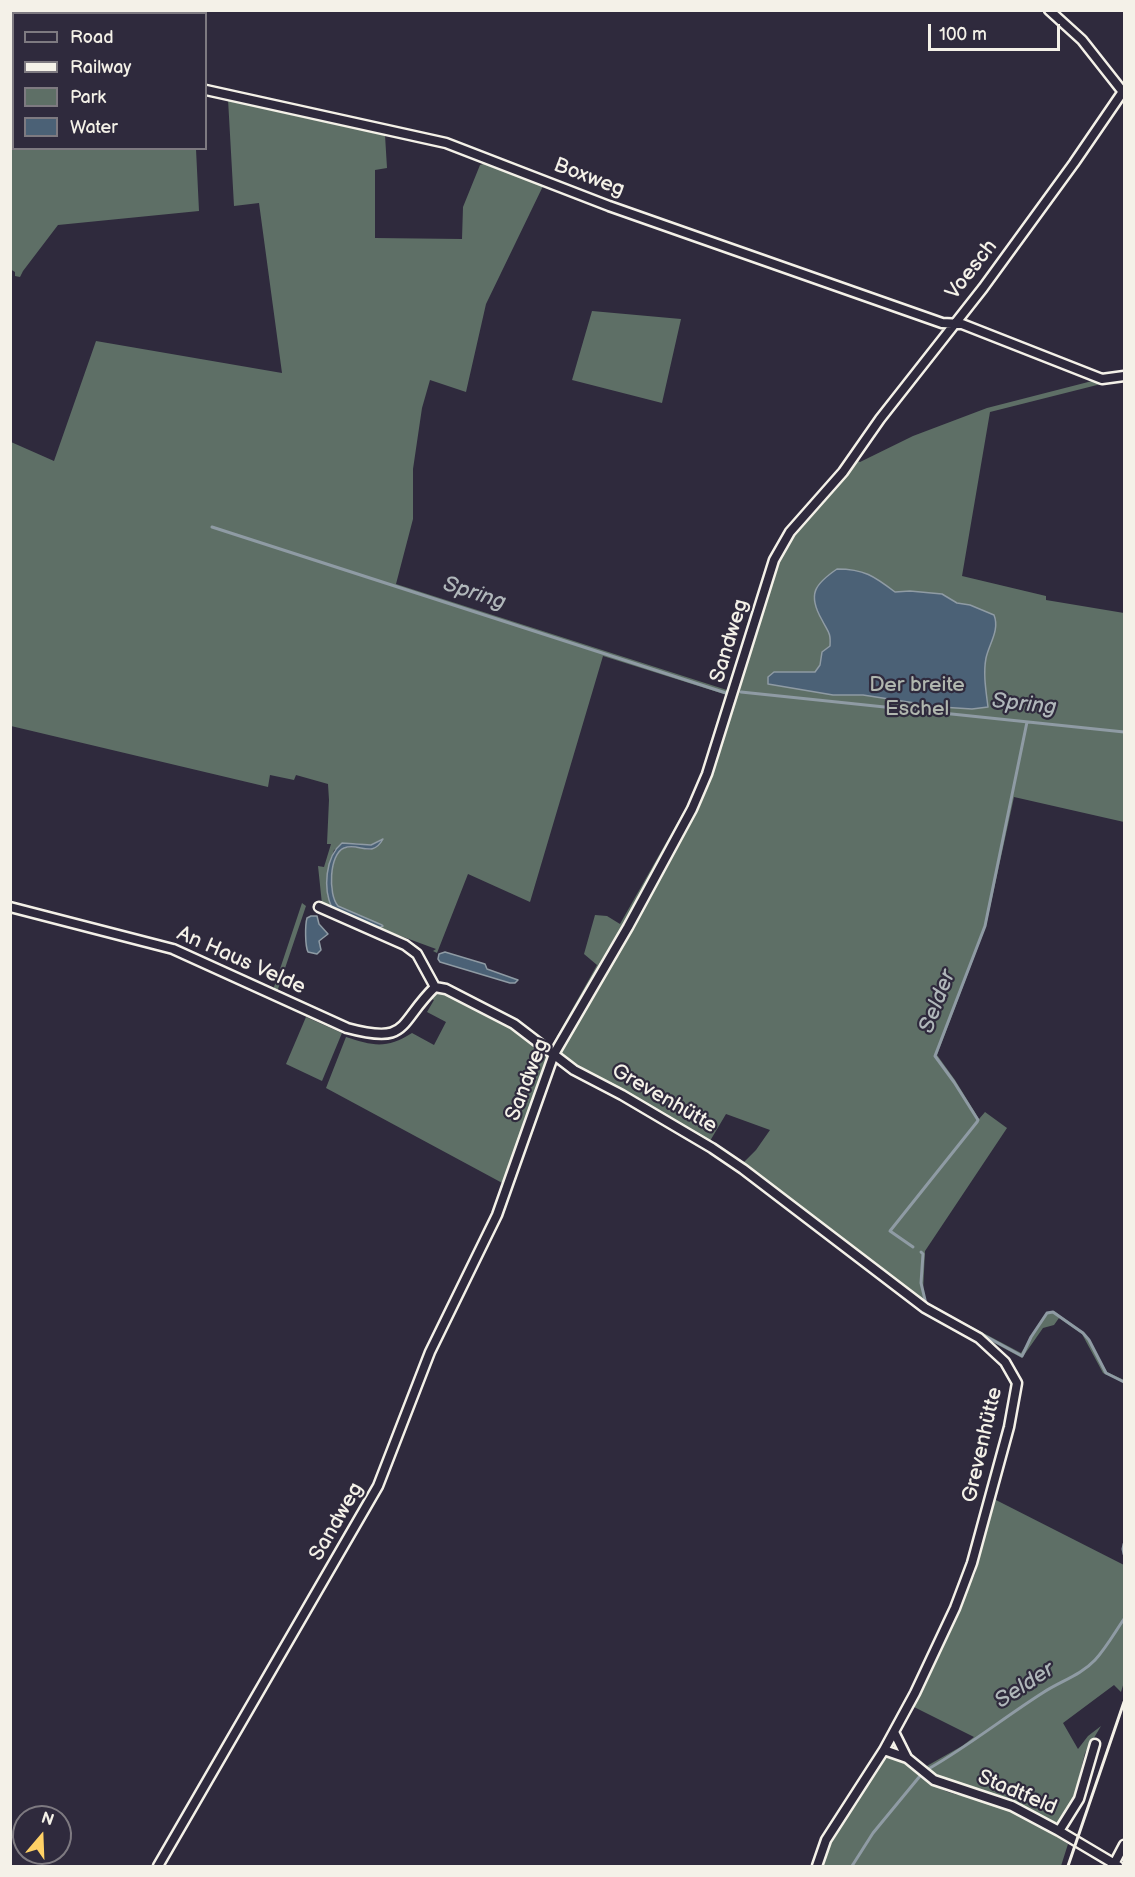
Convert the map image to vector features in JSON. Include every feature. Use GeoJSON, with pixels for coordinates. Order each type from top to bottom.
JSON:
{"type":"FeatureCollection","features":[{"type":"Feature","properties":{"kind":"street"},"geometry":{"type":"LineString","coordinates":[[1049,10],[1082,40],[1124,91]]}},
{"type":"Feature","properties":{"kind":"street","name":"Boxweg"},"geometry":{"type":"LineString","coordinates":[[207,90],[446,143],[621,210],[920,315],[953,324]]}},
{"type":"Feature","properties":{"kind":"street","name":"Voesch"},"geometry":{"type":"LineString","coordinates":[[953,324],[1025,231],[1124,91]]}},
{"type":"Feature","properties":{"kind":"street","name":"Voesch"},"geometry":{"type":"LineString","coordinates":[[953,324],[963,324],[1102,379],[1125,376]]}},
{"type":"Feature","properties":{"kind":"street","name":"Sandweg"},"geometry":{"type":"LineString","coordinates":[[158,1866],[228,1749],[378,1486],[430,1352],[497,1215],[554,1054],[628,927],[692,809],[707,774],[774,560],[790,532],[843,472],[880,419],[953,324]]}},
{"type":"Feature","properties":{"kind":"street","name":"An Haus Velde"},"geometry":{"type":"LineString","coordinates":[[10,907],[173,949],[347,1028],[370,1034],[387,1035],[403,1028],[435,987]]}},
{"type":"Feature","properties":{"kind":"street"},"geometry":{"type":"LineString","coordinates":[[319,907],[405,945],[417,954],[435,987],[446,989],[514,1024],[554,1054]]}},
{"type":"Feature","properties":{"kind":"street","name":"Grevenhütte"},"geometry":{"type":"LineString","coordinates":[[554,1054],[574,1070],[632,1100],[743,1169],[925,1308],[979,1338],[1005,1362],[1017,1383],[1010,1420],[972,1563],[955,1608],[915,1693],[884,1750],[826,1840],[817,1866]]}},
{"type":"Feature","properties":{"kind":"street","name":"Stadtfeld"},"geometry":{"type":"LineString","coordinates":[[894,1732],[907,1758]]}},
{"type":"Feature","properties":{"kind":"street"},"geometry":{"type":"LineString","coordinates":[[1059,1831],[1079,1799],[1095,1744]]}},
{"type":"Feature","properties":{"kind":"street","name":"Stadtfeld"},"geometry":{"type":"LineString","coordinates":[[884,1750],[907,1758],[934,1780],[1012,1806],[1116,1865],[1125,1845]]}},
{"type":"Feature","properties":{"kind":"green space"},"geometry":{"type":"Polygon","coordinates":[[[228,99],[385,135],[387,168],[375,170],[375,238],[462,239],[463,207],[480,165],[489,162],[544,184],[486,304],[466,392],[430,380],[422,408],[413,469],[413,519],[396,584],[730,691],[727,695],[603,656],[530,902],[468,874],[437,953],[433,951],[436,949],[379,928],[382,928],[382,925],[338,906],[335,900],[332,874],[333,865],[340,851],[348,847],[370,850],[382,839],[371,845],[352,843],[334,850],[327,886],[332,908],[322,904],[318,866],[324,867],[331,844],[327,844],[328,784],[296,775],[294,780],[270,775],[268,787],[11,726],[11,442],[54,461],[96,341],[282,373],[259,203],[234,206],[228,99]]]}},
{"type":"Feature","properties":{"kind":"green space"},"geometry":{"type":"Polygon","coordinates":[[[12,140],[12,150],[196,150],[199,211],[58,225],[20,277],[15,276],[15,272],[10,269],[10,145],[12,140]]]}},
{"type":"Feature","properties":{"kind":"green space"},"geometry":{"type":"Polygon","coordinates":[[[592,311],[681,319],[662,403],[572,380],[592,311]]]}},
{"type":"Feature","properties":{"kind":"green space","name":"Der breite Eschel"},"geometry":{"type":"Polygon","coordinates":[[[1096,380],[1113,381],[990,412],[962,576],[1046,596],[1046,600],[1124,613],[1124,822],[1014,797],[986,926],[937,1055],[979,1119],[985,1112],[1007,1128],[925,1251],[923,1292],[927,1303],[1021,1353],[1047,1312],[1054,1311],[1083,1332],[1107,1372],[1124,1380],[1124,1383],[1103,1373],[1082,1334],[1059,1318],[1054,1325],[1043,1328],[1022,1358],[928,1307],[832,1235],[743,1163],[756,1150],[770,1130],[726,1114],[710,1141],[638,1098],[573,1065],[559,1051],[689,820],[777,561],[800,525],[855,460],[860,462],[913,436],[987,408],[1096,380]]]}},
{"type":"Feature","properties":{"kind":"green space"},"geometry":{"type":"Polygon","coordinates":[[[701,781],[676,836],[555,1047],[551,1047],[597,965],[584,954],[595,915],[607,916],[620,924],[701,781]]]}},
{"type":"Feature","properties":{"kind":"green space"},"geometry":{"type":"Polygon","coordinates":[[[302,903],[306,906],[277,992],[273,990],[302,903]]]}},
{"type":"Feature","properties":{"kind":"green space"},"geometry":{"type":"Polygon","coordinates":[[[437,993],[461,1000],[477,1008],[549,1055],[506,1185],[326,1088],[346,1037],[372,1044],[387,1044],[412,1033],[434,1045],[446,1022],[427,1012],[434,1000],[429,998],[437,993]]]}},
{"type":"Feature","properties":{"kind":"green space"},"geometry":{"type":"Polygon","coordinates":[[[306,1017],[342,1033],[322,1081],[286,1064],[306,1017]]]}},
{"type":"Feature","properties":{"kind":"green space"},"geometry":{"type":"Polygon","coordinates":[[[994,1499],[1124,1565],[1124,1682],[1121,1692],[1114,1685],[1063,1723],[1078,1749],[1088,1736],[1101,1726],[1085,1753],[1075,1794],[1060,1822],[1052,1822],[989,1792],[943,1780],[930,1773],[925,1767],[974,1737],[914,1707],[975,1574],[994,1499]]]}},
{"type":"Feature","properties":{"kind":"green space"},"geometry":{"type":"Polygon","coordinates":[[[888,1757],[905,1764],[948,1792],[1003,1808],[1057,1837],[1068,1844],[1061,1866],[821,1866],[830,1841],[884,1759],[888,1757]]]}},
{"type":"Feature","properties":{"kind":"water"},"geometry":{"type":"Polygon","coordinates":[[[837,569],[868,574],[895,592],[942,594],[957,603],[970,605],[994,615],[995,632],[985,664],[988,707],[972,709],[941,707],[863,695],[833,695],[768,684],[768,677],[774,672],[815,672],[820,665],[822,652],[830,646],[830,638],[817,611],[814,596],[823,580],[837,569]]]}},
{"type":"Feature","properties":{"kind":"water"},"geometry":{"type":"Polygon","coordinates":[[[383,839],[379,845],[370,849],[344,848],[335,858],[332,875],[333,893],[338,906],[383,926],[379,928],[332,908],[327,892],[327,874],[332,856],[342,843],[371,845],[383,839]]]}},
{"type":"Feature","properties":{"kind":"water"},"geometry":{"type":"Polygon","coordinates":[[[311,916],[317,916],[319,924],[328,934],[319,941],[321,950],[317,954],[308,952],[306,945],[306,921],[311,916]]]}},
{"type":"Feature","properties":{"kind":"water"},"geometry":{"type":"Polygon","coordinates":[[[445,952],[485,964],[487,969],[518,980],[510,983],[440,962],[439,954],[445,952]]]}},
{"type":"Feature","properties":{"kind":"waterway","name":"Spring"},"geometry":{"type":"LineString","coordinates":[[212,527],[726,693]]}},
{"type":"Feature","properties":{"kind":"waterway","name":"Spring"},"geometry":{"type":"LineString","coordinates":[[741,692],[1124,732]]}},
{"type":"Feature","properties":{"kind":"waterway","name":"Selder"},"geometry":{"type":"LineString","coordinates":[[913,1247],[890,1231],[978,1120],[935,1056],[985,926],[1027,722]]}},
{"type":"Feature","properties":{"kind":"waterway","name":"Selder"},"geometry":{"type":"LineString","coordinates":[[921,1252],[923,1254],[921,1283],[926,1304],[1022,1356],[1047,1313],[1053,1312],[1083,1333],[1106,1373],[1124,1382]]}},
{"type":"Feature","properties":{"kind":"waterway","name":"Selder"},"geometry":{"type":"LineString","coordinates":[[1124,1544],[1124,1554]]}},
{"type":"Feature","properties":{"kind":"waterway","name":"Selder"},"geometry":{"type":"LineString","coordinates":[[930,1768],[1044,1692],[1089,1665],[1103,1650],[1124,1619]]}},
{"type":"Feature","properties":{"kind":"waterway","name":"Selder"},"geometry":{"type":"LineString","coordinates":[[852,1866],[873,1833],[920,1776]]}},
{"type":"Feature","properties":{"kind":"railway"},"geometry":{"type":"LineString","coordinates":[[1068,1866],[1124,1702]]}}]}
